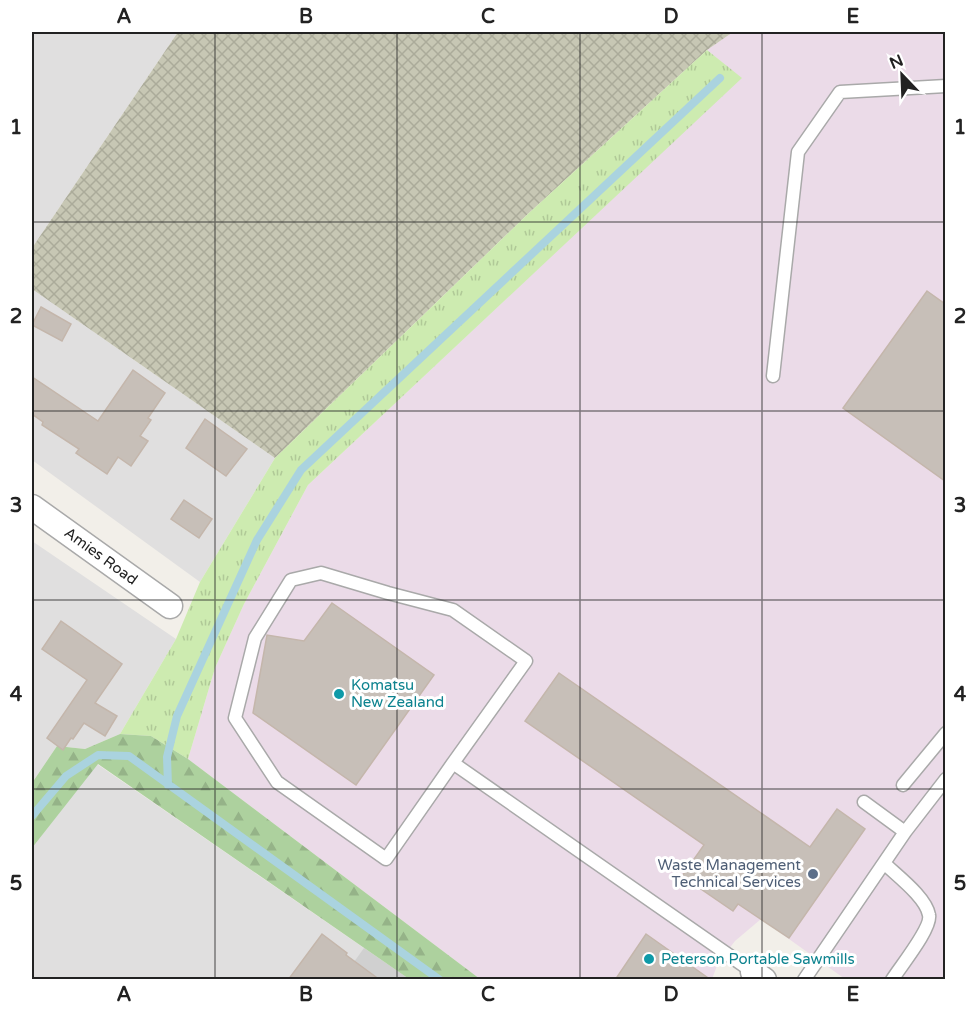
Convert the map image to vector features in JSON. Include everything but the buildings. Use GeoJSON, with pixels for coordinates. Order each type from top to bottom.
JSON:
{"type":"FeatureCollection","features":[{"type":"Feature","properties":{"kind":"street","name":"Amies Road"},"geometry":{"type":"LineString","coordinates":[[32,507],[170,606]]}},
{"type":"Feature","properties":{"kind":"lane"},"geometry":{"type":"LineString","coordinates":[[773,376],[798,152],[840,92],[945,86]]}},
{"type":"Feature","properties":{"kind":"lane"},"geometry":{"type":"LineString","coordinates":[[321,573],[453,610],[526,661],[453,764],[386,860],[277,782],[235,718],[255,638],[291,580],[321,573]]}},
{"type":"Feature","properties":{"kind":"lane"},"geometry":{"type":"LineString","coordinates":[[903,785],[945,733]]}},
{"type":"Feature","properties":{"kind":"lane"},"geometry":{"type":"LineString","coordinates":[[453,764],[758,976]]}},
{"type":"Feature","properties":{"kind":"lane"},"geometry":{"type":"LineString","coordinates":[[804,980],[905,832],[945,779]]}},
{"type":"Feature","properties":{"kind":"lane"},"geometry":{"type":"LineString","coordinates":[[864,802],[905,832]]}},
{"type":"Feature","properties":{"kind":"lane"},"geometry":{"type":"LineString","coordinates":[[884,863],[921,898],[930,916],[927,926],[892,980]]}},
{"type":"Feature","properties":{"kind":"shaded area"},"geometry":{"type":"Polygon","coordinates":[[[32,32],[178,32],[32,248],[32,32]]]}},
{"type":"Feature","properties":{"kind":"shaded area"},"geometry":{"type":"Polygon","coordinates":[[[178,32],[733,32],[707,50],[529,213],[275,458],[32,289],[32,248],[178,32]]]}},
{"type":"Feature","properties":{"kind":"shaded area"},"geometry":{"type":"Polygon","coordinates":[[[733,32],[945,32],[945,979],[845,979],[761,919],[735,941],[718,963],[712,979],[480,979],[188,759],[215,668],[244,604],[308,485],[741,78],[707,50],[733,32]]]}},
{"type":"Feature","properties":{"kind":"shaded area"},"geometry":{"type":"Polygon","coordinates":[[[32,289],[275,458],[200,582],[32,460],[32,289]]]}},
{"type":"Feature","properties":{"kind":"shaded area"},"geometry":{"type":"Polygon","coordinates":[[[32,541],[176,639],[120,734],[85,749],[57,746],[32,783],[32,541]]]}},
{"type":"Feature","properties":{"kind":"shaded area"},"geometry":{"type":"Polygon","coordinates":[[[97,764],[409,979],[32,979],[32,848],[97,764]]]}},
{"type":"Feature","properties":{"kind":"shaded area"},"geometry":{"type":"Polygon","coordinates":[[[364,948],[409,979],[341,980],[364,948]]]}},
{"type":"Feature","properties":{"kind":"green space"},"geometry":{"type":"Polygon","coordinates":[[[707,50],[742,78],[308,485],[244,604],[215,668],[188,759],[151,736],[120,734],[176,639],[200,582],[275,458],[529,213],[707,50]]]}},
{"type":"Feature","properties":{"kind":"green space"},"geometry":{"type":"Polygon","coordinates":[[[120,734],[151,736],[188,759],[480,979],[409,979],[98,764],[32,848],[32,783],[57,746],[85,749],[120,734]]]}},
{"type":"Feature","properties":{"kind":"waterway"},"geometry":{"type":"LineString","coordinates":[[168,785],[167,757],[177,716],[257,540],[301,470],[720,78]]}},
{"type":"Feature","properties":{"kind":"waterway"},"geometry":{"type":"LineString","coordinates":[[32,816],[66,776],[98,755],[129,756],[440,980]]}},
{"type":"Feature","properties":{"kind":"place","name":"Komatsu New Zealand"},"geometry":{"type":"Point","coordinates":[339,694]}},
{"type":"Feature","properties":{"kind":"place","name":"Waste Management Technical Services"},"geometry":{"type":"Point","coordinates":[813,874]}},
{"type":"Feature","properties":{"kind":"place","name":"Peterson Portable Sawmills"},"geometry":{"type":"Point","coordinates":[649,959]}}]}
